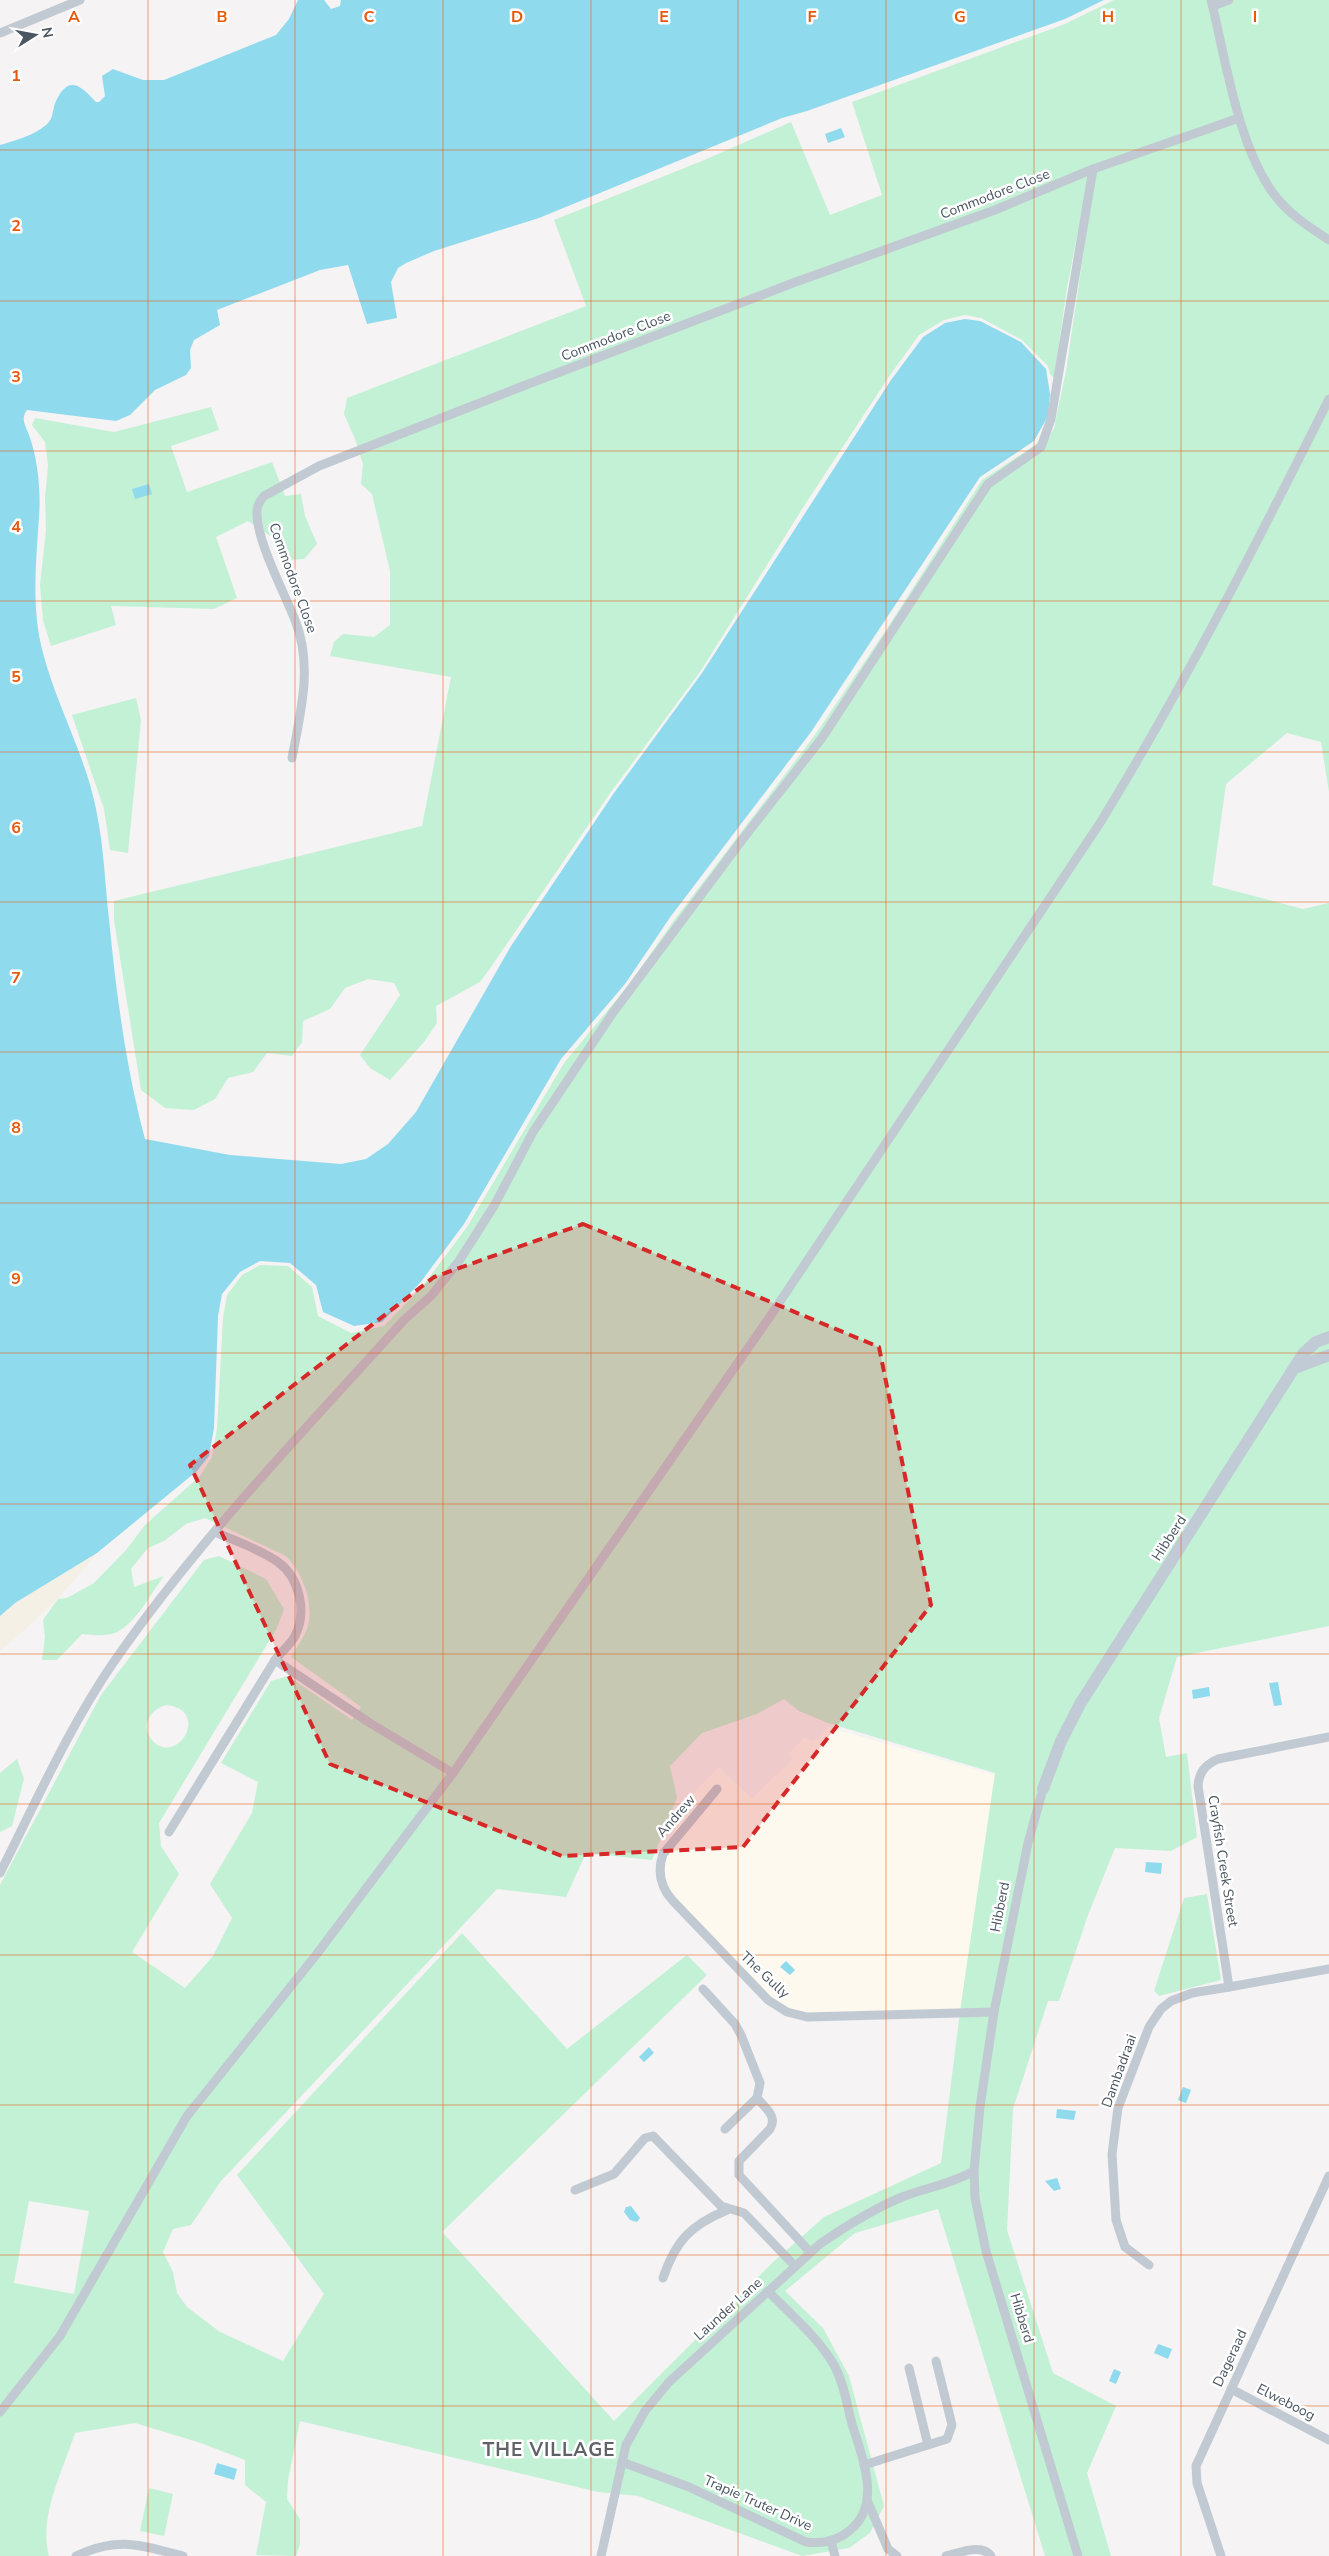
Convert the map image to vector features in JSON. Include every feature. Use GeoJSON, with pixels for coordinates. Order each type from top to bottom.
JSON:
{"type":"FeatureCollection","features":[{"type":"Feature","properties":{"kind":"street"},"geometry":{"type":"LineString","coordinates":[[0,33],[80,0]]}},
{"type":"Feature","properties":{"kind":"street"},"geometry":{"type":"LineString","coordinates":[[1229,0],[1212,3],[1239,118],[1247,142],[1272,192],[1288,210],[1329,240]]}},
{"type":"Feature","properties":{"kind":"street","name":"Commodore Close"},"geometry":{"type":"LineString","coordinates":[[292,758],[303,698],[305,651],[296,622],[262,540],[256,513],[258,503],[264,496],[319,466],[784,286],[995,210],[1094,169],[1239,118]]}},
{"type":"Feature","properties":{"kind":"street"},"geometry":{"type":"LineString","coordinates":[[0,1873],[69,1734],[120,1654],[215,1532],[404,1320],[431,1296],[459,1261],[494,1206],[533,1132],[612,1014],[742,840],[822,738],[988,484],[1041,447],[1051,419],[1094,169]]}},
{"type":"Feature","properties":{"kind":"street"},"geometry":{"type":"LineString","coordinates":[[0,2412],[60,2336],[187,2116],[316,1955],[453,1772],[769,1318],[1100,822],[1143,752],[1256,543],[1329,399]]}},
{"type":"Feature","properties":{"kind":"street","name":"Hibberd"},"geometry":{"type":"LineString","coordinates":[[1078,2556],[986,2251],[975,2198],[974,2170],[980,2107],[994,2012],[1028,1843],[1043,1789],[1061,1741],[1080,1704],[1309,1347],[1329,1337]]}},
{"type":"Feature","properties":{"kind":"street"},"geometry":{"type":"LineString","coordinates":[[1295,1368],[1329,1355]]}},
{"type":"Feature","properties":{"kind":"street"},"geometry":{"type":"LineString","coordinates":[[169,1832],[275,1660],[295,1637],[300,1623],[301,1610],[295,1582],[278,1562],[215,1532]]}},
{"type":"Feature","properties":{"kind":"street"},"geometry":{"type":"LineString","coordinates":[[275,1660],[370,1723],[453,1772]]}},
{"type":"Feature","properties":{"kind":"street","name":"Crayfish Creek Street"},"geometry":{"type":"LineString","coordinates":[[1229,1987],[1198,1796],[1199,1777],[1209,1763],[1227,1756],[1329,1737]]}},
{"type":"Feature","properties":{"kind":"street","name":"Andrew"},"geometry":{"type":"LineString","coordinates":[[660,1864],[668,1845],[717,1789]]}},
{"type":"Feature","properties":{"kind":"street","name":"The Gully"},"geometry":{"type":"LineString","coordinates":[[660,1864],[661,1884],[666,1894],[768,2000],[787,2012],[808,2017],[994,2012]]}},
{"type":"Feature","properties":{"kind":"street"},"geometry":{"type":"LineString","coordinates":[[1229,1987],[1329,1969]]}},
{"type":"Feature","properties":{"kind":"street","name":"Dambadraai"},"geometry":{"type":"LineString","coordinates":[[1149,2265],[1125,2247],[1116,2220],[1112,2154],[1118,2108],[1149,2027],[1161,2009],[1171,2002],[1192,1994],[1229,1987]]}},
{"type":"Feature","properties":{"kind":"street"},"geometry":{"type":"LineString","coordinates":[[703,1989],[735,2024],[760,2083],[757,2098],[725,2129]]}},
{"type":"Feature","properties":{"kind":"street"},"geometry":{"type":"LineString","coordinates":[[757,2098],[773,2116],[774,2124],[740,2161],[739,2175],[810,2252]]}},
{"type":"Feature","properties":{"kind":"street"},"geometry":{"type":"LineString","coordinates":[[575,2190],[614,2174],[646,2138],[654,2136],[721,2206],[727,2210],[744,2213],[795,2266]]}},
{"type":"Feature","properties":{"kind":"street","name":"Launder Lane"},"geometry":{"type":"LineString","coordinates":[[601,2556],[622,2462],[635,2426],[669,2382],[810,2252],[846,2226],[902,2197],[955,2182],[974,2170]]}},
{"type":"Feature","properties":{"kind":"street","name":"Dageraad"},"geometry":{"type":"LineString","coordinates":[[1221,2556],[1199,2490],[1196,2470],[1329,2176]]}},
{"type":"Feature","properties":{"kind":"street"},"geometry":{"type":"LineString","coordinates":[[663,2278],[667,2265],[694,2226],[727,2210]]}},
{"type":"Feature","properties":{"kind":"street"},"geometry":{"type":"LineString","coordinates":[[768,2291],[819,2345],[835,2367],[864,2465],[867,2500],[888,2548],[897,2556]]}},
{"type":"Feature","properties":{"kind":"street"},"geometry":{"type":"LineString","coordinates":[[864,2465],[948,2438],[952,2425],[936,2361]]}},
{"type":"Feature","properties":{"kind":"street"},"geometry":{"type":"LineString","coordinates":[[909,2368],[928,2445]]}},
{"type":"Feature","properties":{"kind":"street","name":"Elweboog"},"geometry":{"type":"LineString","coordinates":[[1231,2389],[1329,2440]]}},
{"type":"Feature","properties":{"kind":"street","name":"Trapie Truter Drive"},"geometry":{"type":"LineString","coordinates":[[622,2462],[689,2487],[794,2538],[819,2543],[831,2541]]}},
{"type":"Feature","properties":{"kind":"street"},"geometry":{"type":"LineString","coordinates":[[835,2556],[831,2541],[842,2537],[856,2525],[867,2500]]}},
{"type":"Feature","properties":{"kind":"street"},"geometry":{"type":"LineString","coordinates":[[76,2556],[107,2545],[132,2543],[183,2556]]}},
{"type":"Feature","properties":{"kind":"street"},"geometry":{"type":"LineString","coordinates":[[946,2556],[980,2550],[988,2552],[991,2556]]}},
{"type":"Feature","properties":{"kind":"highlighted area"},"geometry":{"type":"Polygon","coordinates":[[[583,1224],[879,1347],[931,1605],[743,1847],[562,1856],[330,1764],[190,1465],[434,1277],[583,1224]]]}},
{"type":"Feature","properties":{"kind":"shaded area"},"geometry":{"type":"Polygon","coordinates":[[[828,1727],[1043,1789],[994,2012],[807,2017],[777,2007],[661,1884],[668,1845],[688,1798],[719,1767],[752,1799],[793,1759],[789,1753],[804,1738],[814,1741],[828,1727]]]}},
{"type":"Feature","properties":{"kind":"green space"},"geometry":{"type":"Polygon","coordinates":[[[1114,0],[1329,0],[1329,792],[1321,742],[1287,733],[1226,784],[1212,885],[1303,909],[1329,903],[1329,1626],[1177,1657],[1159,1718],[1166,1757],[1187,1753],[1197,1837],[1171,1851],[1115,1848],[1088,1915],[1059,2001],[1048,2001],[1013,2109],[1007,2230],[1053,2373],[1116,2406],[1087,2473],[1111,2556],[1045,2556],[938,2209],[855,2233],[785,2291],[823,2328],[849,2376],[884,2506],[870,2533],[849,2548],[802,2556],[638,2496],[598,2492],[300,2421],[288,2480],[287,2499],[300,2519],[300,2544],[296,2556],[256,2555],[266,2502],[245,2485],[245,2460],[201,2443],[135,2423],[75,2433],[49,2510],[46,2541],[49,2556],[0,2556],[0,1885],[101,1695],[204,1560],[219,1556],[266,1579],[284,1609],[277,1628],[159,1823],[161,1846],[179,1874],[132,1952],[185,1988],[213,1956],[232,1918],[210,1884],[252,1813],[258,1782],[221,1763],[271,1681],[288,1676],[352,1720],[361,1707],[291,1657],[307,1629],[309,1620],[306,1590],[298,1571],[292,1563],[286,1556],[205,1518],[186,1524],[164,1541],[148,1548],[131,1569],[134,1587],[164,1576],[143,1607],[131,1621],[117,1632],[104,1635],[82,1634],[57,1660],[42,1660],[45,1637],[43,1620],[58,1599],[67,1598],[94,1583],[126,1550],[145,1525],[200,1476],[212,1457],[217,1428],[223,1318],[227,1295],[242,1275],[260,1265],[288,1266],[312,1287],[318,1316],[351,1333],[384,1326],[422,1287],[467,1227],[564,1063],[628,986],[675,919],[815,735],[886,630],[982,480],[1035,445],[1043,437],[1047,441],[1054,428],[1066,371],[1093,189],[1086,189],[1067,288],[1054,378],[1050,374],[1048,366],[1022,340],[981,318],[965,315],[944,320],[919,335],[888,378],[804,506],[700,672],[611,792],[491,967],[480,982],[436,1006],[437,1023],[424,1042],[390,1080],[370,1068],[360,1055],[400,995],[394,983],[368,979],[345,988],[330,1009],[303,1021],[302,1042],[292,1056],[267,1053],[253,1072],[228,1078],[215,1099],[194,1110],[165,1108],[141,1090],[114,920],[114,901],[422,826],[451,677],[330,656],[334,642],[343,634],[374,637],[390,625],[390,571],[372,494],[361,484],[363,464],[344,414],[347,398],[586,306],[554,220],[702,161],[791,122],[830,215],[882,195],[852,102],[1065,24],[1114,0]],[[784,1699],[757,1714],[702,1733],[670,1766],[677,1798],[652,1860],[586,1853],[566,1897],[497,1889],[221,2181],[191,2225],[173,2229],[163,2252],[173,2272],[177,2293],[187,2307],[220,2332],[283,2361],[324,2294],[237,2175],[462,1933],[567,2049],[687,1955],[707,1975],[442,2232],[614,2421],[771,2264],[824,2217],[941,2163],[961,2004],[995,1773],[828,1723],[799,1711],[784,1699]],[[167,1705],[152,1713],[147,1722],[147,1728],[151,1739],[161,1746],[170,1747],[179,1743],[185,1736],[188,1726],[187,1717],[180,1709],[167,1705]],[[29,2201],[14,2283],[74,2294],[89,2211],[29,2201]]]}},
{"type":"Feature","properties":{"kind":"green space"},"geometry":{"type":"Polygon","coordinates":[[[211,407],[219,430],[171,446],[187,492],[272,462],[285,496],[301,494],[305,516],[317,544],[304,559],[285,560],[272,537],[248,521],[216,537],[237,598],[214,609],[111,606],[116,625],[51,646],[43,620],[40,585],[46,530],[45,497],[48,466],[45,442],[32,425],[35,418],[114,432],[211,407]]]}},
{"type":"Feature","properties":{"kind":"green space"},"geometry":{"type":"Polygon","coordinates":[[[136,698],[141,720],[128,853],[110,850],[104,809],[72,715],[136,698]]]}},
{"type":"Feature","properties":{"kind":"green space"},"geometry":{"type":"Polygon","coordinates":[[[17,1759],[24,1779],[12,1826],[0,1832],[0,1773],[17,1759]]]}},
{"type":"Feature","properties":{"kind":"green space"},"geometry":{"type":"Polygon","coordinates":[[[1207,1894],[1221,1980],[1159,1996],[1154,1991],[1184,1898],[1207,1894]]]}},
{"type":"Feature","properties":{"kind":"green space"},"geometry":{"type":"Polygon","coordinates":[[[149,2488],[173,2494],[164,2536],[140,2531],[149,2488]]]}},
{"type":"Feature","properties":{"kind":"sand"},"geometry":{"type":"Polygon","coordinates":[[[97,1553],[51,1605],[0,1651],[0,1616],[15,1603],[97,1553]]]}},
{"type":"Feature","properties":{"kind":"water"},"geometry":{"type":"Polygon","coordinates":[[[298,0],[324,0],[331,9],[340,6],[341,0],[1104,0],[1065,19],[807,111],[782,118],[539,218],[434,251],[406,263],[398,268],[391,282],[397,318],[367,324],[348,265],[320,270],[217,310],[220,325],[194,340],[190,350],[191,368],[186,375],[155,390],[130,415],[116,421],[27,410],[24,416],[25,426],[35,454],[39,486],[40,507],[35,585],[39,636],[49,673],[86,773],[97,814],[122,1030],[132,1085],[145,1139],[230,1155],[341,1164],[366,1159],[388,1144],[416,1112],[511,946],[614,793],[702,673],[891,380],[923,337],[945,323],[965,319],[980,321],[1021,342],[1046,369],[1050,394],[1048,416],[1034,441],[980,477],[811,732],[671,916],[625,984],[561,1059],[464,1224],[420,1283],[382,1322],[354,1326],[323,1312],[316,1285],[290,1263],[260,1261],[240,1272],[222,1294],[218,1316],[214,1428],[209,1456],[197,1471],[97,1553],[15,1603],[0,1616],[0,145],[30,135],[49,123],[56,101],[61,93],[70,85],[75,85],[85,91],[96,102],[99,102],[105,96],[102,76],[113,69],[143,80],[164,80],[276,35],[289,19],[298,0]]]}},
{"type":"Feature","properties":{"kind":"water"},"geometry":{"type":"Polygon","coordinates":[[[841,128],[845,137],[828,143],[825,134],[841,128]]]}},
{"type":"Feature","properties":{"kind":"water"},"geometry":{"type":"Polygon","coordinates":[[[149,484],[152,494],[135,499],[132,489],[149,484]]]}},
{"type":"Feature","properties":{"kind":"water"},"geometry":{"type":"Polygon","coordinates":[[[1278,1682],[1282,1705],[1274,1706],[1269,1683],[1278,1682]]]}},
{"type":"Feature","properties":{"kind":"water"},"geometry":{"type":"Polygon","coordinates":[[[1209,1687],[1210,1696],[1193,1699],[1192,1690],[1209,1687]]]}},
{"type":"Feature","properties":{"kind":"water"},"geometry":{"type":"Polygon","coordinates":[[[1146,1862],[1162,1863],[1161,1874],[1145,1872],[1146,1862]]]}},
{"type":"Feature","properties":{"kind":"water"},"geometry":{"type":"Polygon","coordinates":[[[786,1961],[795,1970],[790,1975],[780,1967],[786,1961]]]}},
{"type":"Feature","properties":{"kind":"water"},"geometry":{"type":"Polygon","coordinates":[[[649,2047],[654,2053],[644,2062],[639,2057],[649,2047]]]}},
{"type":"Feature","properties":{"kind":"water"},"geometry":{"type":"Polygon","coordinates":[[[1183,2087],[1191,2090],[1186,2103],[1178,2100],[1183,2087]]]}},
{"type":"Feature","properties":{"kind":"water"},"geometry":{"type":"Polygon","coordinates":[[[1057,2109],[1076,2111],[1074,2120],[1056,2118],[1057,2109]]]}},
{"type":"Feature","properties":{"kind":"water"},"geometry":{"type":"Polygon","coordinates":[[[1057,2178],[1061,2189],[1054,2191],[1045,2181],[1057,2178]]]}},
{"type":"Feature","properties":{"kind":"water"},"geometry":{"type":"Polygon","coordinates":[[[631,2206],[640,2218],[637,2222],[630,2220],[624,2212],[626,2207],[631,2206]]]}},
{"type":"Feature","properties":{"kind":"water"},"geometry":{"type":"Polygon","coordinates":[[[1158,2344],[1172,2349],[1168,2359],[1154,2353],[1158,2344]]]}},
{"type":"Feature","properties":{"kind":"water"},"geometry":{"type":"Polygon","coordinates":[[[1114,2369],[1121,2372],[1116,2384],[1109,2381],[1114,2369]]]}},
{"type":"Feature","properties":{"kind":"water"},"geometry":{"type":"Polygon","coordinates":[[[217,2463],[237,2469],[234,2480],[214,2474],[217,2463]]]}},
{"type":"Feature","properties":{"kind":"district","name":"THE VILLAGE"},"geometry":{"type":"Point","coordinates":[549,2450]}}]}
